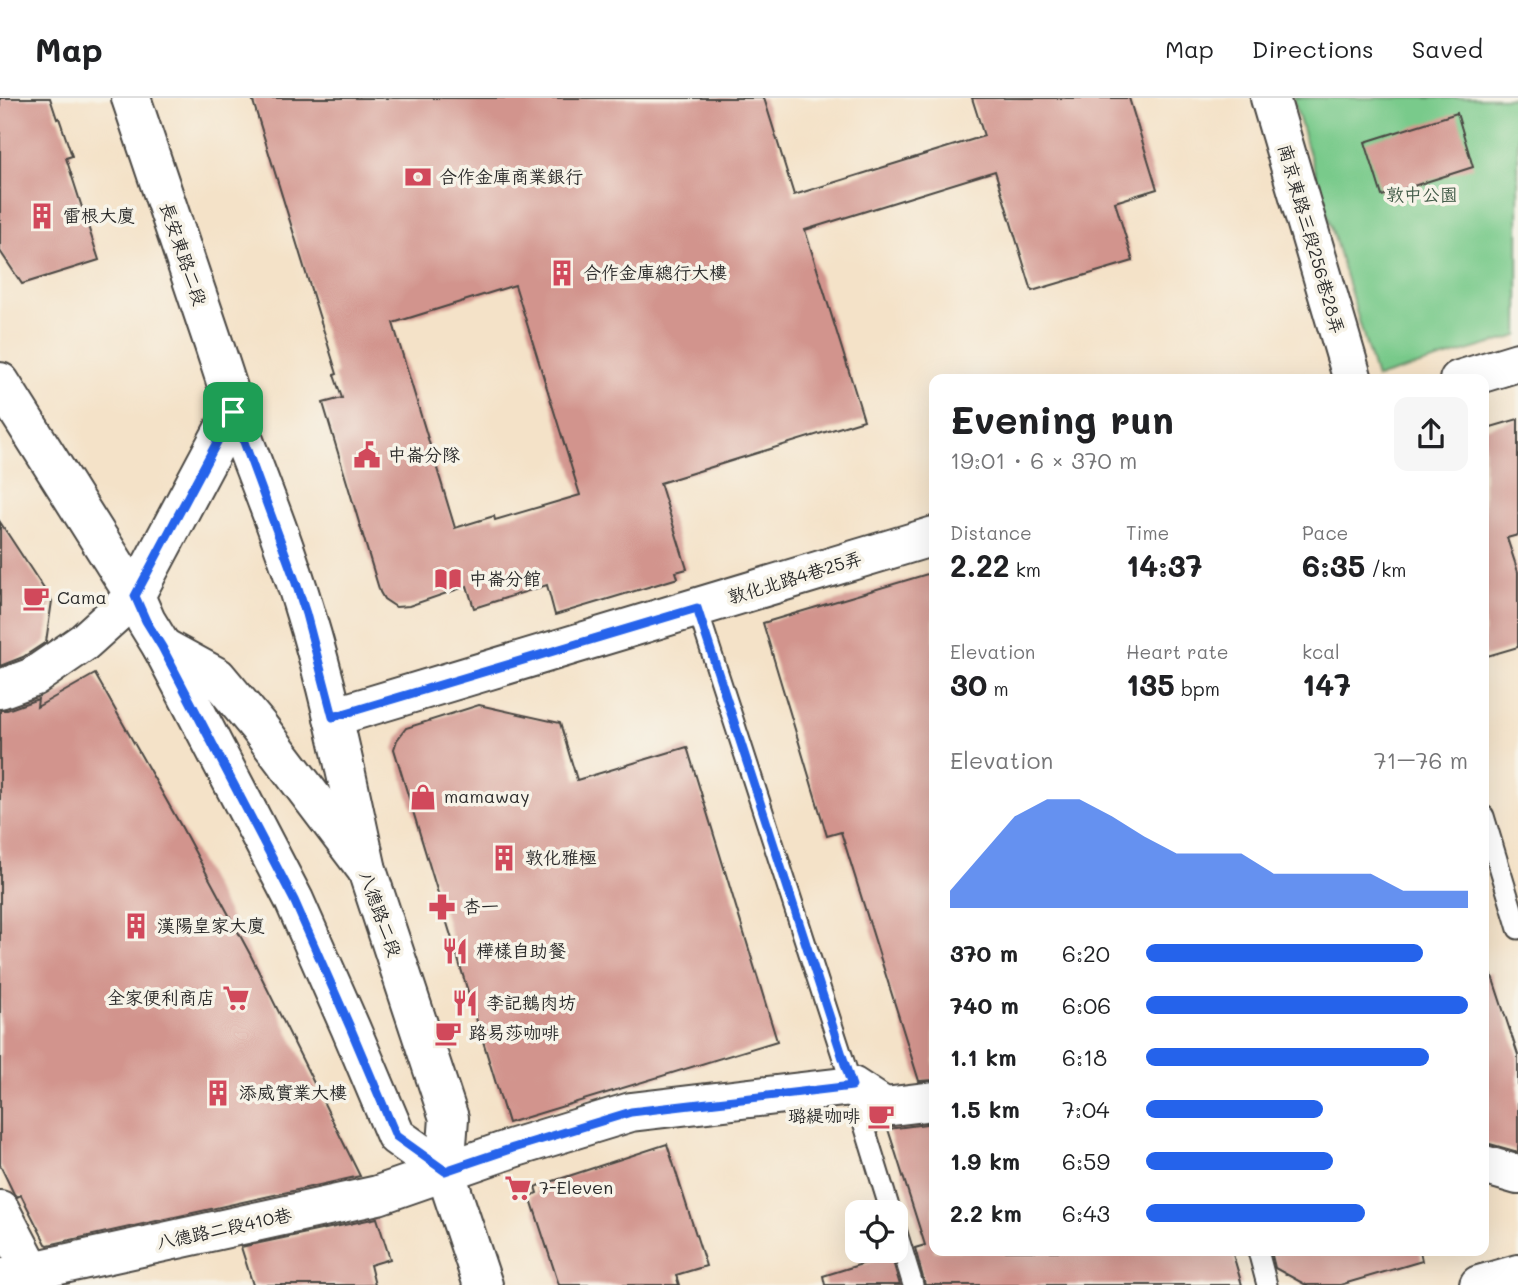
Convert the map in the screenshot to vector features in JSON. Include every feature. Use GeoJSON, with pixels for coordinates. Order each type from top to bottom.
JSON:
{"type":"FeatureCollection","features":[{"type":"Feature","properties":{"kind":"street","name":"長安東路二段"},"geometry":{"type":"LineString","coordinates":[[131,98],[217,354],[233,412],[299,593],[333,717],[368,870]]}},
{"type":"Feature","properties":{"kind":"street","name":"南京東路三段256巷28弄"},"geometry":{"type":"LineString","coordinates":[[1269,98],[1351,374]]}},
{"type":"Feature","properties":{"kind":"street"},"geometry":{"type":"LineString","coordinates":[[1479,374],[1518,362]]}},
{"type":"Feature","properties":{"kind":"street"},"geometry":{"type":"LineString","coordinates":[[0,382],[135,596],[162,647],[294,900],[396,1136],[445,1171]]}},
{"type":"Feature","properties":{"kind":"street"},"geometry":{"type":"LineString","coordinates":[[0,689],[33,677],[84,642],[135,596],[233,412]]}},
{"type":"Feature","properties":{"kind":"street","name":"敦化北路4巷25弄"},"geometry":{"type":"LineString","coordinates":[[333,717],[929,538]]}},
{"type":"Feature","properties":{"kind":"street","name":"八德路二段"},"geometry":{"type":"LineString","coordinates":[[162,647],[217,677],[368,870],[449,1118],[445,1171],[482,1285]]}},
{"type":"Feature","properties":{"kind":"street"},"geometry":{"type":"LineString","coordinates":[[852,1086],[884,1107],[929,1102]]}},
{"type":"Feature","properties":{"kind":"street","name":"八德路二段410巷"},"geometry":{"type":"LineString","coordinates":[[16,1274],[378,1195],[513,1148],[631,1112],[852,1086]]}},
{"type":"Feature","properties":{"kind":"street"},"geometry":{"type":"LineString","coordinates":[[1489,1166],[1518,1175]]}},
{"type":"Feature","properties":{"kind":"street"},"geometry":{"type":"LineString","coordinates":[[0,1210],[16,1274]]}},
{"type":"Feature","properties":{"kind":"street"},"geometry":{"type":"LineString","coordinates":[[1479,1285],[1518,1274]]}},
{"type":"Feature","properties":{"kind":"lane"},"geometry":{"type":"LineString","coordinates":[[697,608],[887,1200]]}},
{"type":"Feature","properties":{"kind":"lane"},"geometry":{"type":"LineString","coordinates":[[1489,833],[1518,929]]}},
{"type":"Feature","properties":{"kind":"lane"},"geometry":{"type":"LineString","coordinates":[[1259,1256],[1267,1285]]}},
{"type":"Feature","properties":{"kind":"lane"},"geometry":{"type":"LineString","coordinates":[[906,1263],[913,1285]]}},
{"type":"Feature","properties":{"kind":"green space","name":"敦中公園"},"geometry":{"type":"Polygon","coordinates":[[[1293,98],[1518,98],[1518,336],[1390,374],[1375,374],[1293,98]]]}},
{"type":"Feature","properties":{"kind":"building","name":"雷根大廈"},"geometry":{"type":"Polygon","coordinates":[[[0,98],[50,98],[72,156],[66,158],[99,260],[22,284],[0,251],[0,98]]]}},
{"type":"Feature","properties":{"kind":"building","name":"合作金庫總行大樓"},"geometry":{"type":"Polygon","coordinates":[[[252,98],[764,98],[794,195],[984,136],[972,98],[1129,98],[1157,189],[1115,202],[1133,261],[1032,291],[995,171],[805,230],[864,420],[660,483],[687,569],[676,572],[678,578],[555,615],[547,585],[474,608],[467,586],[409,606],[396,607],[384,599],[323,403],[342,398],[334,375],[337,374],[252,98]],[[515,285],[393,323],[455,528],[494,516],[495,520],[580,495],[515,285]]]}},
{"type":"Feature","properties":{"kind":"building"},"geometry":{"type":"Polygon","coordinates":[[[1457,113],[1473,167],[1382,196],[1365,142],[1457,113]]]}},
{"type":"Feature","properties":{"kind":"building"},"geometry":{"type":"Polygon","coordinates":[[[1518,419],[1518,535],[1507,538],[1518,572],[1518,647],[1489,656],[1489,428],[1518,419]]]}},
{"type":"Feature","properties":{"kind":"building"},"geometry":{"type":"Polygon","coordinates":[[[0,522],[52,601],[46,642],[23,657],[0,666],[0,522]]]}},
{"type":"Feature","properties":{"kind":"building"},"geometry":{"type":"Polygon","coordinates":[[[929,573],[929,1080],[919,1081],[841,832],[827,836],[763,623],[929,573]]]}},
{"type":"Feature","properties":{"kind":"building"},"geometry":{"type":"Polygon","coordinates":[[[95,674],[250,954],[360,1176],[48,1245],[21,1195],[17,1197],[14,1194],[0,1165],[0,710],[38,699],[37,707],[95,674]]]}},
{"type":"Feature","properties":{"kind":"building"},"geometry":{"type":"Polygon","coordinates":[[[479,705],[560,723],[577,780],[687,747],[777,1041],[508,1123],[394,749],[406,728],[479,705]]]}},
{"type":"Feature","properties":{"kind":"building"},"geometry":{"type":"Polygon","coordinates":[[[1489,973],[1518,1055],[1518,1152],[1489,1144],[1489,973]]]}},
{"type":"Feature","properties":{"kind":"building"},"geometry":{"type":"Polygon","coordinates":[[[929,1124],[929,1256],[1233,1256],[1242,1285],[925,1285],[915,1248],[925,1245],[888,1129],[929,1124]]]}},
{"type":"Feature","properties":{"kind":"building"},"geometry":{"type":"Polygon","coordinates":[[[667,1144],[706,1266],[676,1275],[679,1285],[559,1285],[530,1196],[537,1193],[535,1187],[667,1144]]]}},
{"type":"Feature","properties":{"kind":"building"},"geometry":{"type":"Polygon","coordinates":[[[377,1218],[390,1259],[370,1265],[375,1285],[253,1285],[241,1247],[377,1218]]]}},
{"type":"Feature","properties":{"kind":"building"},"geometry":{"type":"Polygon","coordinates":[[[1272,1256],[1421,1256],[1422,1261],[1340,1285],[1306,1285],[1275,1268],[1272,1256]]]}},
{"type":"Feature","properties":{"kind":"building"},"geometry":{"type":"Polygon","coordinates":[[[865,1263],[893,1263],[900,1285],[825,1285],[823,1276],[865,1263]]]}},
{"type":"Feature","properties":{"kind":"place","name":"合作金庫商業銀行"},"geometry":{"type":"Point","coordinates":[418,177]}},
{"type":"Feature","properties":{"kind":"place","name":"雷根大廈"},"geometry":{"type":"Point","coordinates":[42,216]}},
{"type":"Feature","properties":{"kind":"place","name":"合作金庫總行大樓"},"geometry":{"type":"Point","coordinates":[562,273]}},
{"type":"Feature","properties":{"kind":"place","name":"中崙分隊"},"geometry":{"type":"Point","coordinates":[367,455]}},
{"type":"Feature","properties":{"kind":"place","name":"中崙分館"},"geometry":{"type":"Point","coordinates":[448,579]}},
{"type":"Feature","properties":{"kind":"place","name":"Cama"},"geometry":{"type":"Point","coordinates":[36,598]}},
{"type":"Feature","properties":{"kind":"place","name":"mamaway"},"geometry":{"type":"Point","coordinates":[423,797]}},
{"type":"Feature","properties":{"kind":"place","name":"敦化雅極"},"geometry":{"type":"Point","coordinates":[504,858]}},
{"type":"Feature","properties":{"kind":"place","name":"杏一"},"geometry":{"type":"Point","coordinates":[442,907]}},
{"type":"Feature","properties":{"kind":"place","name":"漢陽皇家大廈"},"geometry":{"type":"Point","coordinates":[136,926]}},
{"type":"Feature","properties":{"kind":"place","name":"樺樣自助餐"},"geometry":{"type":"Point","coordinates":[455,951]}},
{"type":"Feature","properties":{"kind":"place","name":"全家便利商店"},"geometry":{"type":"Point","coordinates":[236,998]}},
{"type":"Feature","properties":{"kind":"place","name":"李記鵝肉坊"},"geometry":{"type":"Point","coordinates":[465,1003]}},
{"type":"Feature","properties":{"kind":"place","name":"路易莎咖啡"},"geometry":{"type":"Point","coordinates":[448,1033]}},
{"type":"Feature","properties":{"kind":"place","name":"添威實業大樓"},"geometry":{"type":"Point","coordinates":[218,1093]}},
{"type":"Feature","properties":{"kind":"place","name":"璐緹咖啡"},"geometry":{"type":"Point","coordinates":[881,1116]}},
{"type":"Feature","properties":{"kind":"place","name":"7-Eleven"},"geometry":{"type":"Point","coordinates":[518,1188]}},
{"type":"Feature","properties":{"kind":"route"},"geometry":{"type":"LineString","coordinates":[[233,412],[296,583],[333,717],[697,608],[852,1086],[631,1112],[445,1171],[396,1136],[294,900],[135,596],[233,412]]}}]}
